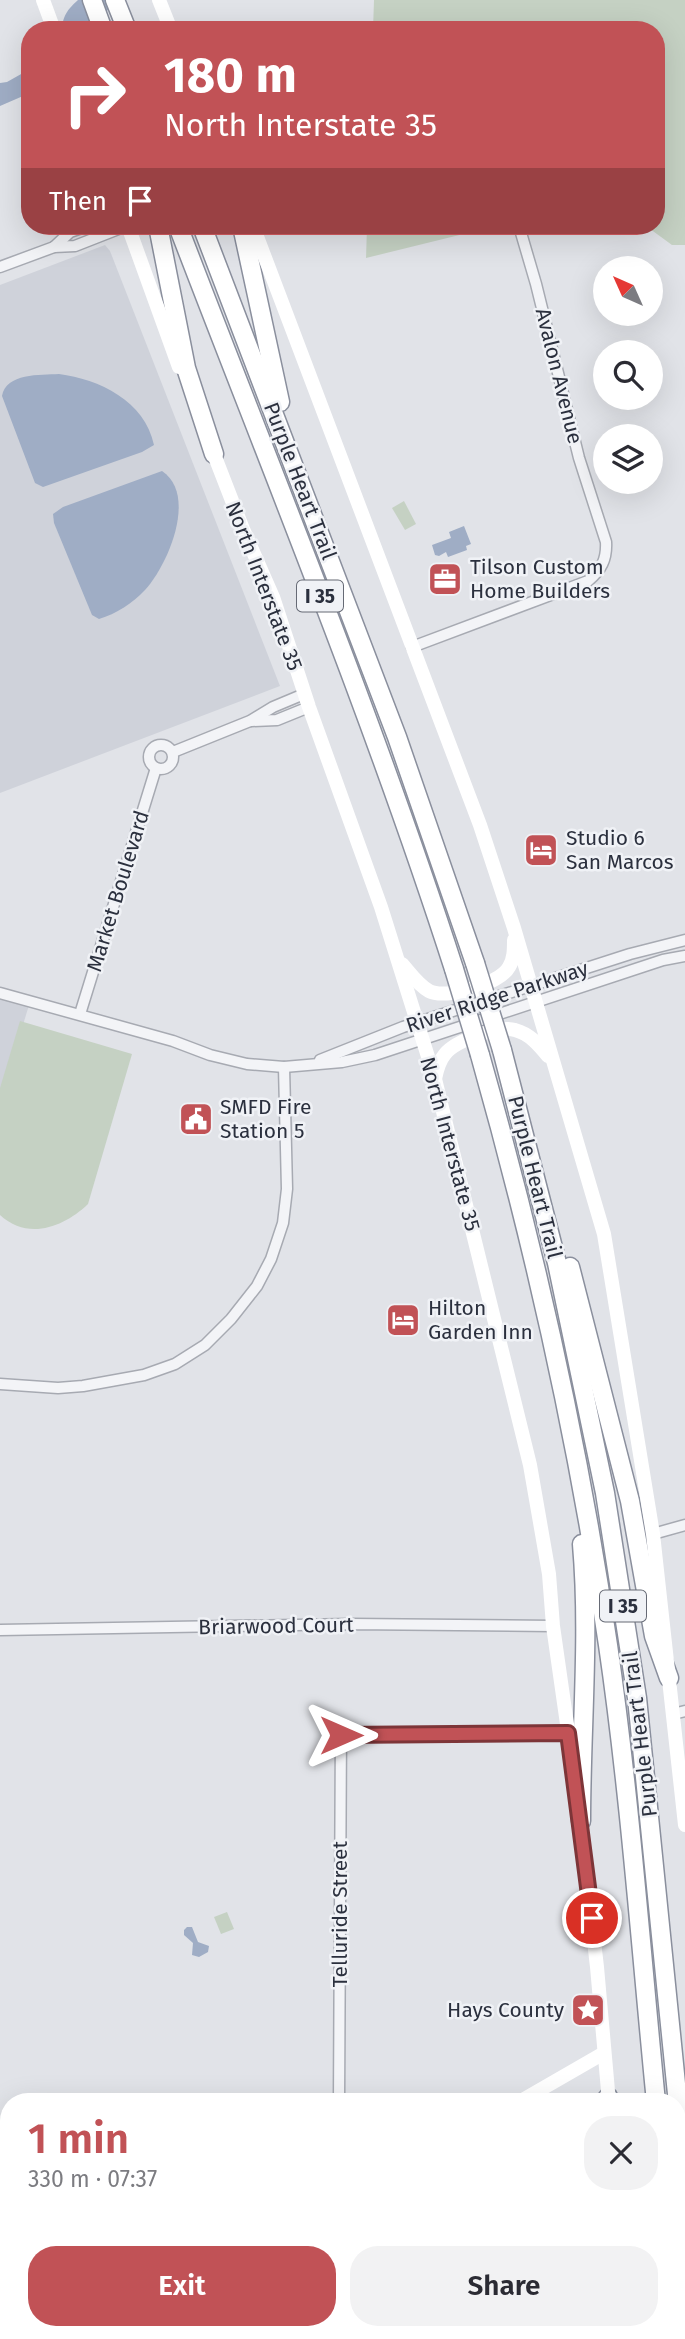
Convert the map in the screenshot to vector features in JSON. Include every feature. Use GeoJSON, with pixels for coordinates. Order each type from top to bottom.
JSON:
{"type":"FeatureCollection","features":[{"type":"Feature","properties":{"kind":"highway"},"geometry":{"type":"LineString","coordinates":[[92,0],[100,21]]}},
{"type":"Feature","properties":{"kind":"highway"},"geometry":{"type":"LineString","coordinates":[[115,0],[123,21]]}},
{"type":"Feature","properties":{"kind":"highway"},"geometry":{"type":"LineString","coordinates":[[160,235],[186,368],[214,454]]}},
{"type":"Feature","properties":{"kind":"highway","name":"Purple Heart Trail"},"geometry":{"type":"LineString","coordinates":[[181,235],[370,727],[422,871],[480,1055],[530,1242],[594,1552],[623,1765],[655,2093]]}},
{"type":"Feature","properties":{"kind":"highway","name":"Purple Heart Trail"},"geometry":{"type":"LineString","coordinates":[[205,235],[427,818],[502,1050],[557,1263],[607,1506],[628,1633],[646,1770],[677,2093]]}},
{"type":"Feature","properties":{"kind":"highway"},"geometry":{"type":"LineString","coordinates":[[244,235],[295,467]]}},
{"type":"Feature","properties":{"kind":"highway"},"geometry":{"type":"LineString","coordinates":[[502,1050],[514,1075],[538,1151],[590,1339],[630,1501],[654,1636],[669,1678]]}},
{"type":"Feature","properties":{"kind":"highway"},"geometry":{"type":"LineString","coordinates":[[575,1457],[585,1595],[581,1821]]}},
{"type":"Feature","properties":{"kind":"main road"},"geometry":{"type":"LineString","coordinates":[[43,0],[51,21]]}},
{"type":"Feature","properties":{"kind":"main road"},"geometry":{"type":"LineString","coordinates":[[159,0],[167,21]]}},
{"type":"Feature","properties":{"kind":"main road","name":"North Interstate 35"},"geometry":{"type":"LineString","coordinates":[[130,235],[188,390],[273,597],[306,701],[398,960],[435,1079],[530,1465],[549,1574],[553,1626],[581,1821],[608,2093]]}},
{"type":"Feature","properties":{"kind":"main road"},"geometry":{"type":"LineString","coordinates":[[256,235],[480,825],[514,928],[604,1234],[653,1534],[669,1678],[679,1712],[685,1825]]}},
{"type":"Feature","properties":{"kind":"main road"},"geometry":{"type":"LineString","coordinates":[[398,960],[414,979],[430,991],[447,995],[500,978],[509,968],[514,955],[514,928]]}},
{"type":"Feature","properties":{"kind":"main road"},"geometry":{"type":"LineString","coordinates":[[435,1079],[438,1064],[456,1044],[502,1028],[513,1029],[532,1038],[551,1060]]}},
{"type":"Feature","properties":{"kind":"main road"},"geometry":{"type":"LineString","coordinates":[[535,2093],[604,2053]]}},
{"type":"Feature","properties":{"kind":"street"},"geometry":{"type":"LineString","coordinates":[[54,247],[67,235]]}},
{"type":"Feature","properties":{"kind":"street"},"geometry":{"type":"LineString","coordinates":[[0,267],[54,247],[75,246],[104,235]]}},
{"type":"Feature","properties":{"kind":"street","name":"Avalon Avenue"},"geometry":{"type":"LineString","coordinates":[[412,647],[588,581],[602,567],[607,555],[607,542],[579,458],[522,235]]}},
{"type":"Feature","properties":{"kind":"street","name":"Market Boulevard"},"geometry":{"type":"LineString","coordinates":[[173,752],[250,721],[273,707],[306,701]]}},
{"type":"Feature","properties":{"kind":"street","name":"Market Boulevard"},"geometry":{"type":"LineString","coordinates":[[165,745],[173,752],[173,760],[163,769],[156,768],[149,760],[152,749],[165,745]]}},
{"type":"Feature","properties":{"kind":"street","name":"Market Boulevard"},"geometry":{"type":"LineString","coordinates":[[80,1014],[156,768]]}},
{"type":"Feature","properties":{"kind":"street","name":"River Ridge Parkway"},"geometry":{"type":"LineString","coordinates":[[313,1063],[417,1023],[630,954],[685,940]]}},
{"type":"Feature","properties":{"kind":"street","name":"River Ridge Parkway"},"geometry":{"type":"LineString","coordinates":[[0,993],[173,1041],[210,1055],[247,1064],[284,1068],[364,1057],[663,960],[685,956]]}},
{"type":"Feature","properties":{"kind":"street"},"geometry":{"type":"LineString","coordinates":[[0,1384],[58,1388],[83,1386],[157,1371],[175,1364],[205,1345],[231,1319],[257,1286],[271,1259],[283,1223],[287,1189],[284,1068]]}},
{"type":"Feature","properties":{"kind":"street"},"geometry":{"type":"LineString","coordinates":[[653,1534],[685,1525]]}},
{"type":"Feature","properties":{"kind":"street","name":"Briarwood Court"},"geometry":{"type":"LineString","coordinates":[[0,1630],[351,1624],[553,1626]]}},
{"type":"Feature","properties":{"kind":"street","name":"Telluride Street"},"geometry":{"type":"LineString","coordinates":[[339,2093],[341,1730],[568,1733]]}},
{"type":"Feature","properties":{"kind":"shaded area"},"geometry":{"type":"Polygon","coordinates":[[[105,245],[110,251],[280,686],[0,793],[0,285],[105,245]]]}},
{"type":"Feature","properties":{"kind":"shaded area"},"geometry":{"type":"Polygon","coordinates":[[[0,996],[29,1005],[0,1101],[0,996]]]}},
{"type":"Feature","properties":{"kind":"green space"},"geometry":{"type":"Polygon","coordinates":[[[374,0],[685,0],[685,245],[672,245],[658,235],[665,235],[665,21],[373,21],[374,0]]]}},
{"type":"Feature","properties":{"kind":"green space"},"geometry":{"type":"Polygon","coordinates":[[[367,235],[459,235],[366,258],[367,235]]]}},
{"type":"Feature","properties":{"kind":"green space"},"geometry":{"type":"Polygon","coordinates":[[[404,501],[416,524],[405,530],[392,508],[404,501]]]}},
{"type":"Feature","properties":{"kind":"green space"},"geometry":{"type":"Polygon","coordinates":[[[20,1021],[132,1054],[88,1204],[68,1219],[46,1228],[22,1227],[0,1215],[0,1088],[20,1021]]]}},
{"type":"Feature","properties":{"kind":"green space"},"geometry":{"type":"Polygon","coordinates":[[[227,1912],[234,1929],[221,1934],[214,1917],[227,1912]]]}},
{"type":"Feature","properties":{"kind":"water"},"geometry":{"type":"Polygon","coordinates":[[[78,0],[115,0],[100,21],[63,21],[78,0]]]}},
{"type":"Feature","properties":{"kind":"water"},"geometry":{"type":"Polygon","coordinates":[[[21,74],[21,97],[0,106],[0,83],[21,74]]]}},
{"type":"Feature","properties":{"kind":"water"},"geometry":{"type":"Polygon","coordinates":[[[59,374],[89,381],[118,395],[141,416],[154,445],[142,452],[43,487],[35,483],[2,396],[5,388],[17,379],[59,374]]]}},
{"type":"Feature","properties":{"kind":"water"},"geometry":{"type":"Polygon","coordinates":[[[162,471],[173,482],[178,496],[179,513],[170,548],[154,579],[140,595],[130,604],[99,619],[92,615],[54,523],[53,514],[63,507],[162,471]]]}},
{"type":"Feature","properties":{"kind":"water"},"geometry":{"type":"Polygon","coordinates":[[[464,526],[471,544],[466,546],[467,550],[448,557],[446,552],[435,555],[432,545],[451,538],[449,532],[464,526]]]}},
{"type":"Feature","properties":{"kind":"water"},"geometry":{"type":"Polygon","coordinates":[[[187,1927],[192,1927],[198,1942],[209,1946],[208,1952],[199,1957],[192,1955],[193,1943],[184,1935],[187,1927]]]}},
{"type":"Feature","properties":{"kind":"place","name":"Tilson Custom Home Builders"},"geometry":{"type":"Point","coordinates":[445,579]}},
{"type":"Feature","properties":{"kind":"place","name":"Studio 6 San Marcos"},"geometry":{"type":"Point","coordinates":[541,850]}},
{"type":"Feature","properties":{"kind":"place","name":"SMFD Fire Station 5"},"geometry":{"type":"Point","coordinates":[196,1119]}},
{"type":"Feature","properties":{"kind":"place","name":"Hilton Garden Inn"},"geometry":{"type":"Point","coordinates":[403,1320]}},
{"type":"Feature","properties":{"kind":"place","name":"Hays County"},"geometry":{"type":"Point","coordinates":[588,2010]}},
{"type":"Feature","properties":{"kind":"route"},"geometry":{"type":"LineString","coordinates":[[341,1735],[568,1733],[592,1918]]}}]}
